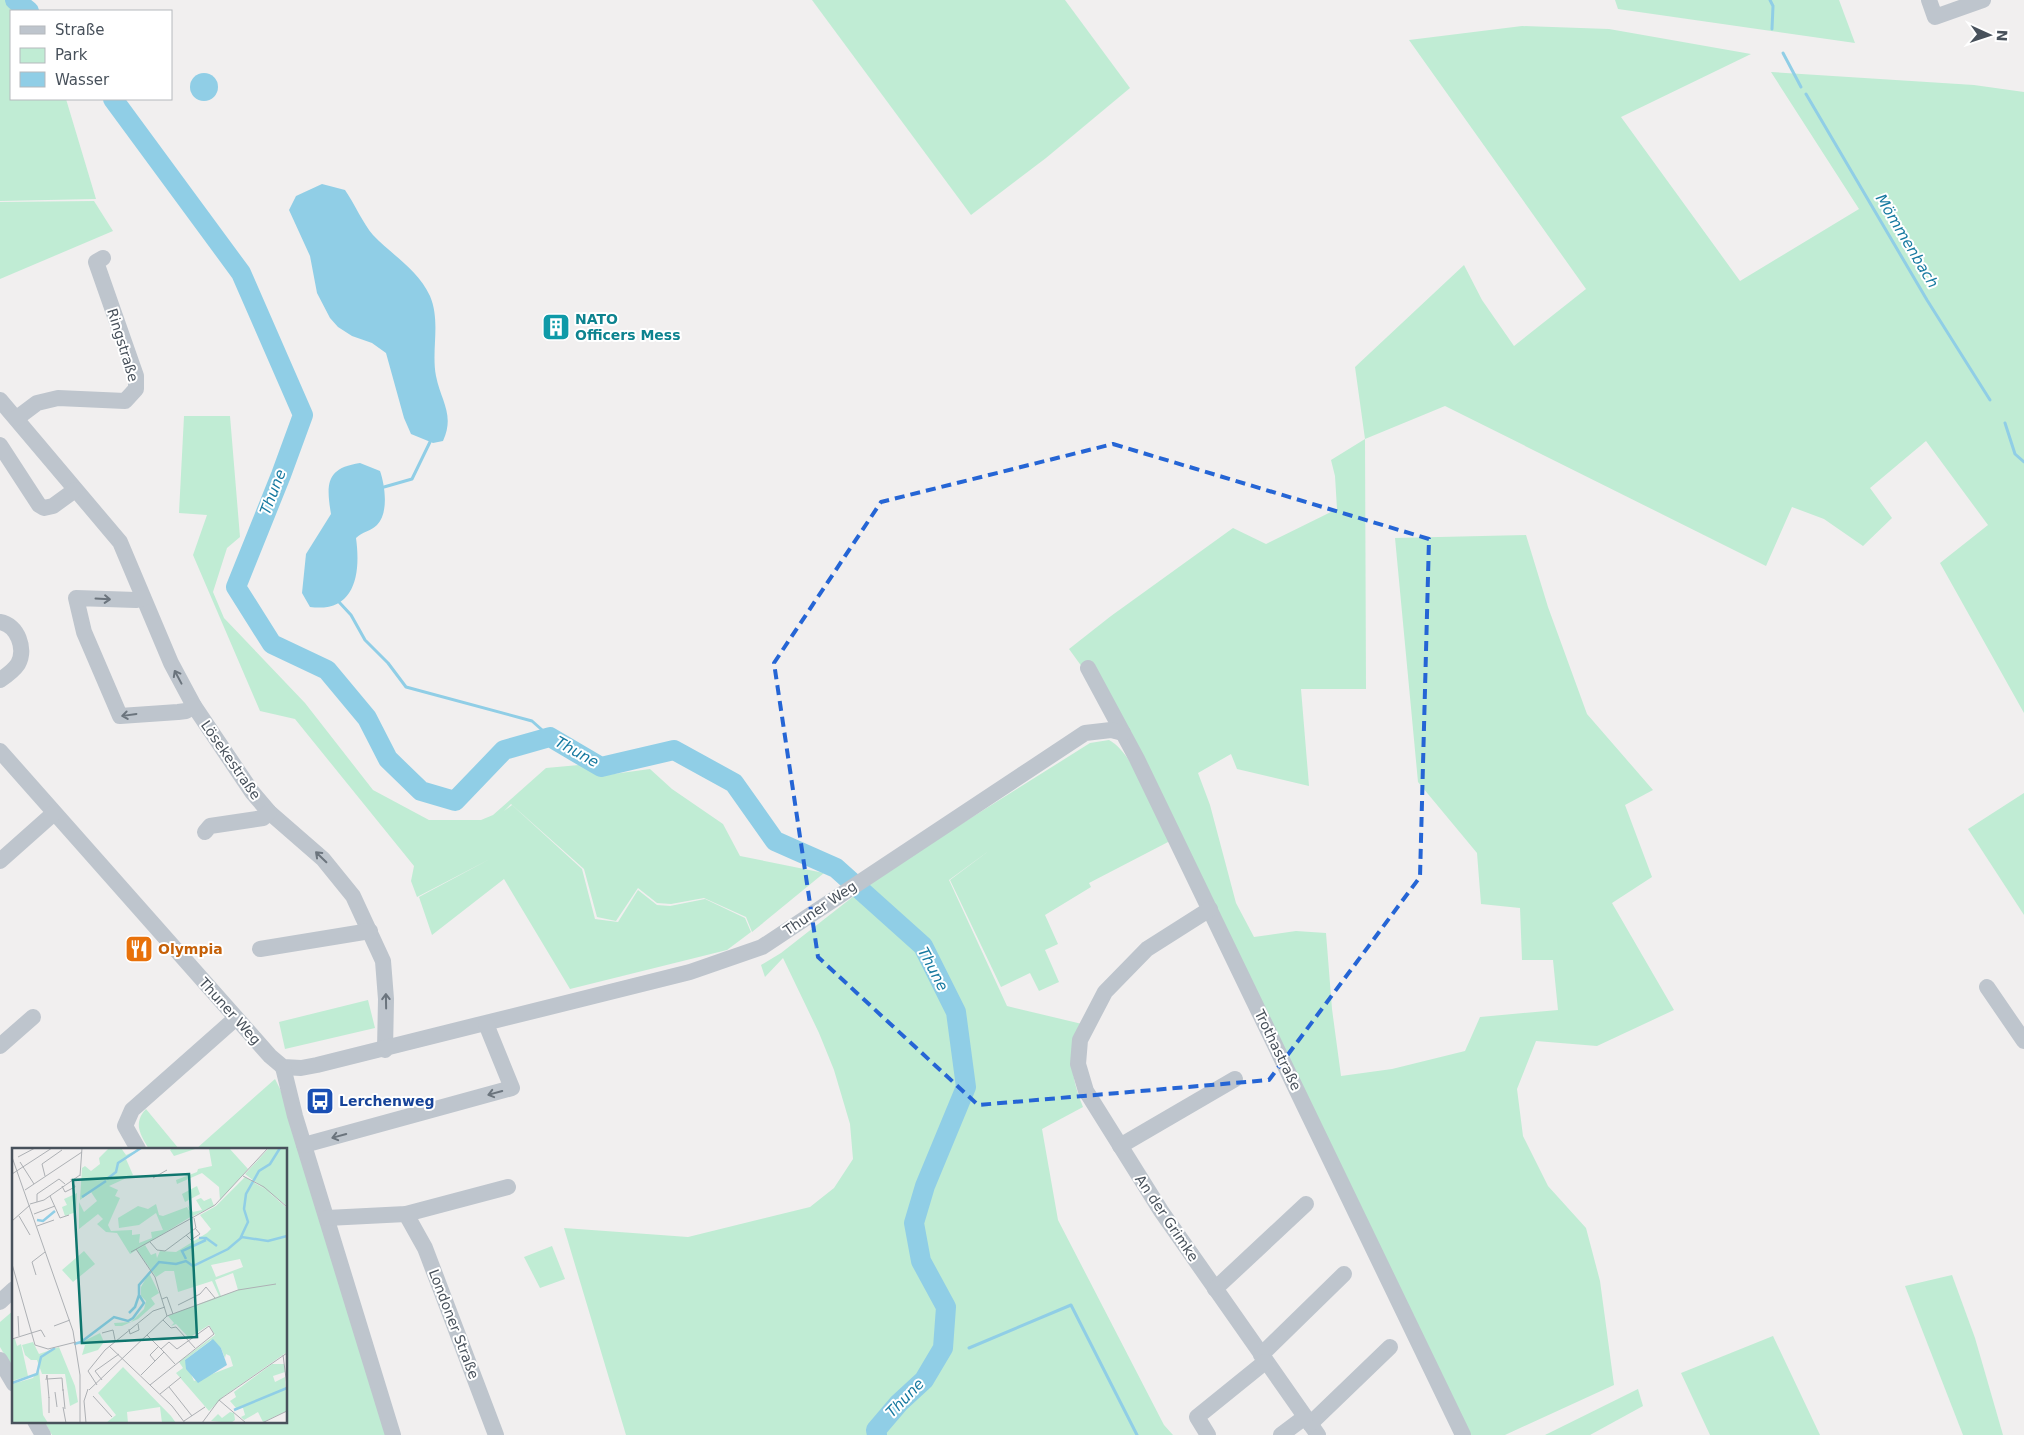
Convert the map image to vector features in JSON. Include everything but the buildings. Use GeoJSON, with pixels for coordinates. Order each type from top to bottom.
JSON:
{"type":"FeatureCollection","features":[{"type":"Feature","properties":{"kind":"street"},"geometry":{"type":"LineString","coordinates":[[1929,0],[1936,17],[1983,0]]}},
{"type":"Feature","properties":{"kind":"street","name":"Ringstraße"},"geometry":{"type":"LineString","coordinates":[[17,418],[37,403],[58,398],[125,401],[136,389],[136,376],[94,262]]}},
{"type":"Feature","properties":{"kind":"street","name":"Lösekestraße"},"geometry":{"type":"LineString","coordinates":[[1,404],[17,418],[74,490],[120,542],[171,663],[194,706],[233,766],[269,812],[323,859],[353,896],[383,962],[385,1050]]}},
{"type":"Feature","properties":{"kind":"street"},"geometry":{"type":"LineString","coordinates":[[0,445],[39,505],[44,508],[53,506],[74,490]]}},
{"type":"Feature","properties":{"kind":"street","name":"Lösekestraße"},"geometry":{"type":"LineString","coordinates":[[143,598],[136,600],[76,598],[84,632],[120,716],[186,711],[194,706]]}},
{"type":"Feature","properties":{"kind":"street"},"geometry":{"type":"LineString","coordinates":[[0,622],[6,623],[15,632],[22,646],[17,666],[0,680]]}},
{"type":"Feature","properties":{"kind":"street","name":"Trothastraße"},"geometry":{"type":"LineString","coordinates":[[1088,668],[1123,733],[1210,909],[1463,1435]]}},
{"type":"Feature","properties":{"kind":"street","name":"Thuner Weg"},"geometry":{"type":"LineString","coordinates":[[0,751],[270,1056],[283,1067],[301,1068],[385,1050],[533,1010],[690,972],[756,950],[1085,733],[1111,730],[1123,733]]}},
{"type":"Feature","properties":{"kind":"street","name":"Lösekestraße"},"geometry":{"type":"LineString","coordinates":[[205,832],[210,826],[263,818],[269,812]]}},
{"type":"Feature","properties":{"kind":"street"},"geometry":{"type":"LineString","coordinates":[[0,861],[54,813]]}},
{"type":"Feature","properties":{"kind":"street","name":"An der Grimke"},"geometry":{"type":"LineString","coordinates":[[1210,909],[1147,949],[1105,992],[1080,1040],[1078,1064],[1086,1091],[1120,1146],[1215,1289],[1311,1425]]}},
{"type":"Feature","properties":{"kind":"street"},"geometry":{"type":"LineString","coordinates":[[260,949],[370,931]]}},
{"type":"Feature","properties":{"kind":"street"},"geometry":{"type":"LineString","coordinates":[[1987,987],[2024,1041]]}},
{"type":"Feature","properties":{"kind":"street"},"geometry":{"type":"LineString","coordinates":[[0,1046],[33,1017]]}},
{"type":"Feature","properties":{"kind":"street"},"geometry":{"type":"LineString","coordinates":[[137,1148],[126,1126],[132,1110],[236,1018]]}},
{"type":"Feature","properties":{"kind":"street"},"geometry":{"type":"LineString","coordinates":[[304,1145],[512,1088],[486,1024]]}},
{"type":"Feature","properties":{"kind":"street"},"geometry":{"type":"LineString","coordinates":[[283,1067],[296,1120],[393,1435]]}},
{"type":"Feature","properties":{"kind":"street"},"geometry":{"type":"LineString","coordinates":[[1120,1146],[1235,1078]]}},
{"type":"Feature","properties":{"kind":"street"},"geometry":{"type":"LineString","coordinates":[[327,1218],[406,1214],[508,1188]]}},
{"type":"Feature","properties":{"kind":"street"},"geometry":{"type":"LineString","coordinates":[[1215,1289],[1306,1204]]}},
{"type":"Feature","properties":{"kind":"street","name":"Londoner Straße"},"geometry":{"type":"LineString","coordinates":[[406,1214],[425,1248],[496,1435]]}},
{"type":"Feature","properties":{"kind":"street"},"geometry":{"type":"LineString","coordinates":[[1208,1435],[1197,1417],[1263,1359],[1344,1274]]}},
{"type":"Feature","properties":{"kind":"street"},"geometry":{"type":"LineString","coordinates":[[0,1302],[12,1291]]}},
{"type":"Feature","properties":{"kind":"street"},"geometry":{"type":"LineString","coordinates":[[1281,1435],[1311,1425],[1390,1347]]}},
{"type":"Feature","properties":{"kind":"street"},"geometry":{"type":"LineString","coordinates":[[0,1360],[12,1381]]}},
{"type":"Feature","properties":{"kind":"street"},"geometry":{"type":"LineString","coordinates":[[36,1422],[43,1435]]}},
{"type":"Feature","properties":{"kind":"highlighted area"},"geometry":{"type":"Polygon","coordinates":[[[1113,444],[1429,539],[1420,877],[1269,1080],[978,1105],[818,957],[774,663],[881,502],[1113,444]]]}},
{"type":"Feature","properties":{"kind":"green space"},"geometry":{"type":"Polygon","coordinates":[[[0,0],[8,0],[16,10],[10,10],[10,100],[66,100],[96,199],[0,201],[0,0]]]}},
{"type":"Feature","properties":{"kind":"green space"},"geometry":{"type":"Polygon","coordinates":[[[812,0],[1065,0],[1130,88],[1046,158],[971,215],[812,0]]]}},
{"type":"Feature","properties":{"kind":"green space"},"geometry":{"type":"Polygon","coordinates":[[[1615,0],[1839,0],[1855,43],[1618,9],[1615,0]]]}},
{"type":"Feature","properties":{"kind":"green space"},"geometry":{"type":"Polygon","coordinates":[[[1522,26],[1609,29],[1751,54],[1621,117],[1740,281],[1859,209],[1771,72],[1974,85],[2024,92],[2024,713],[1940,563],[1988,525],[1926,441],[1870,488],[1892,518],[1863,546],[1824,519],[1792,507],[1766,566],[1445,406],[1365,439],[1355,367],[1464,265],[1482,300],[1514,346],[1586,289],[1409,40],[1522,26]]]}},
{"type":"Feature","properties":{"kind":"green space"},"geometry":{"type":"Polygon","coordinates":[[[94,201],[113,231],[0,279],[0,202],[94,201]]]}},
{"type":"Feature","properties":{"kind":"green space"},"geometry":{"type":"Polygon","coordinates":[[[184,416],[230,416],[240,537],[227,548],[213,592],[224,618],[305,703],[373,790],[429,820],[481,820],[493,815],[546,768],[579,765],[606,775],[650,769],[672,789],[723,824],[740,856],[824,873],[752,932],[746,917],[704,898],[671,904],[657,903],[638,888],[616,921],[597,917],[584,869],[511,804],[504,811],[512,805],[582,869],[595,919],[618,922],[638,890],[657,905],[670,906],[705,899],[745,918],[751,932],[727,950],[570,989],[504,879],[432,935],[419,897],[490,859],[417,897],[411,881],[414,866],[295,719],[260,711],[193,555],[207,515],[179,513],[184,416]]]}},
{"type":"Feature","properties":{"kind":"green space"},"geometry":{"type":"Polygon","coordinates":[[[1365,439],[1366,689],[1301,689],[1309,786],[1237,769],[1231,754],[1198,773],[1210,805],[1236,903],[1254,937],[1296,931],[1326,933],[1332,1009],[1341,1076],[1392,1069],[1465,1051],[1480,1017],[1558,1010],[1553,960],[1522,960],[1520,908],[1481,904],[1477,853],[1418,782],[1395,538],[1526,535],[1548,607],[1587,714],[1653,790],[1625,805],[1652,877],[1612,903],[1674,1010],[1597,1046],[1536,1041],[1517,1089],[1523,1136],[1548,1186],[1586,1228],[1600,1281],[1614,1385],[1505,1435],[1469,1435],[1135,740],[1069,649],[1111,616],[1233,528],[1266,544],[1337,509],[1335,476],[1331,460],[1365,439]]]}},
{"type":"Feature","properties":{"kind":"green space"},"geometry":{"type":"Polygon","coordinates":[[[1109,740],[1127,757],[1136,771],[1170,841],[1089,883],[1091,887],[1045,915],[1058,944],[1045,950],[1059,982],[1039,991],[1030,973],[1001,987],[950,880],[990,850],[949,880],[1007,1006],[1082,1024],[1074,1057],[1073,1074],[1083,1107],[1042,1129],[1058,1220],[1164,1425],[1173,1435],[626,1435],[564,1228],[688,1237],[810,1207],[834,1188],[853,1159],[850,1124],[834,1070],[819,1033],[783,958],[765,977],[761,965],[781,953],[882,874],[1090,743],[1109,740]]]}},
{"type":"Feature","properties":{"kind":"green space"},"geometry":{"type":"Polygon","coordinates":[[[2024,793],[2024,915],[1968,829],[2024,793]]]}},
{"type":"Feature","properties":{"kind":"green space"},"geometry":{"type":"Polygon","coordinates":[[[368,1000],[375,1028],[285,1049],[279,1022],[368,1000]]]}},
{"type":"Feature","properties":{"kind":"green space"},"geometry":{"type":"Polygon","coordinates":[[[275,1079],[298,1125],[391,1435],[52,1435],[45,1422],[288,1422],[288,1148],[197,1148],[275,1079]]]}},
{"type":"Feature","properties":{"kind":"green space"},"geometry":{"type":"Polygon","coordinates":[[[146,1109],[178,1148],[148,1148],[139,1129],[142,1114],[146,1109]]]}},
{"type":"Feature","properties":{"kind":"green space"},"geometry":{"type":"Polygon","coordinates":[[[552,1246],[565,1279],[540,1288],[524,1257],[552,1246]]]}},
{"type":"Feature","properties":{"kind":"green space"},"geometry":{"type":"Polygon","coordinates":[[[1952,1275],[1975,1338],[2003,1435],[1963,1435],[1905,1286],[1952,1275]]]}},
{"type":"Feature","properties":{"kind":"green space"},"geometry":{"type":"Polygon","coordinates":[[[12,1312],[12,1368],[0,1347],[0,1322],[12,1312]]]}},
{"type":"Feature","properties":{"kind":"green space"},"geometry":{"type":"Polygon","coordinates":[[[1773,1336],[1820,1435],[1710,1435],[1681,1373],[1773,1336]]]}},
{"type":"Feature","properties":{"kind":"green space"},"geometry":{"type":"Polygon","coordinates":[[[1638,1389],[1643,1406],[1590,1435],[1545,1435],[1638,1389]]]}},
{"type":"Feature","properties":{"kind":"water"},"geometry":{"type":"Polygon","coordinates":[[[204,73],[214,77],[218,87],[214,97],[204,101],[194,97],[190,87],[194,77],[204,73]]]}},
{"type":"Feature","properties":{"kind":"water"},"geometry":{"type":"Polygon","coordinates":[[[322,184],[345,190],[373,235],[419,278],[430,296],[435,316],[434,356],[436,376],[446,408],[448,423],[443,441],[433,443],[411,434],[404,418],[386,353],[372,343],[352,336],[338,327],[330,318],[317,293],[310,256],[289,210],[296,196],[322,184]]]}},
{"type":"Feature","properties":{"kind":"water"},"geometry":{"type":"Polygon","coordinates":[[[360,463],[380,471],[385,499],[381,520],[372,529],[356,538],[356,577],[346,597],[337,604],[325,607],[310,607],[302,593],[306,554],[331,514],[329,486],[331,479],[340,469],[360,463]]]}},
{"type":"Feature","properties":{"kind":"waterway","name":"Thune"},"geometry":{"type":"LineString","coordinates":[[15,0],[28,10]]}},
{"type":"Feature","properties":{"kind":"waterway","name":"Mömmenbach"},"geometry":{"type":"LineString","coordinates":[[1770,0],[1773,6],[1772,29]]}},
{"type":"Feature","properties":{"kind":"waterway","name":"Mömmenbach"},"geometry":{"type":"LineString","coordinates":[[1783,53],[1801,87]]}},
{"type":"Feature","properties":{"kind":"waterway","name":"Mömmenbach"},"geometry":{"type":"LineString","coordinates":[[1806,94],[1927,300],[1990,400]]}},
{"type":"Feature","properties":{"kind":"waterway","name":"Thune"},"geometry":{"type":"LineString","coordinates":[[114,100],[241,273],[303,415],[236,587],[272,644],[327,670],[367,718],[388,759],[421,791],[455,801],[504,750],[550,737],[601,767],[674,750],[734,783],[775,841],[836,868],[923,946],[956,1012],[966,1087],[925,1186],[914,1223],[921,1261],[946,1307],[943,1348],[924,1380],[899,1403],[876,1430],[877,1435]]}},
{"type":"Feature","properties":{"kind":"waterway","name":"Mömmenbach"},"geometry":{"type":"LineString","coordinates":[[2005,423],[2015,454],[2024,462]]}},
{"type":"Feature","properties":{"kind":"waterway"},"geometry":{"type":"LineString","coordinates":[[384,487],[412,479],[430,442]]}},
{"type":"Feature","properties":{"kind":"waterway"},"geometry":{"type":"LineString","coordinates":[[339,602],[351,615],[365,640],[388,663],[406,687],[532,721],[550,737]]}},
{"type":"Feature","properties":{"kind":"waterway"},"geometry":{"type":"LineString","coordinates":[[969,1348],[1071,1305],[1137,1435]]}},
{"type":"Feature","properties":{"kind":"place","name":"NATO Officers Mess"},"geometry":{"type":"Point","coordinates":[556,327]}},
{"type":"Feature","properties":{"kind":"place","name":"Olympia"},"geometry":{"type":"Point","coordinates":[139,949]}},
{"type":"Feature","properties":{"kind":"place","name":"Lerchenweg"},"geometry":{"type":"Point","coordinates":[320,1101]}}]}
